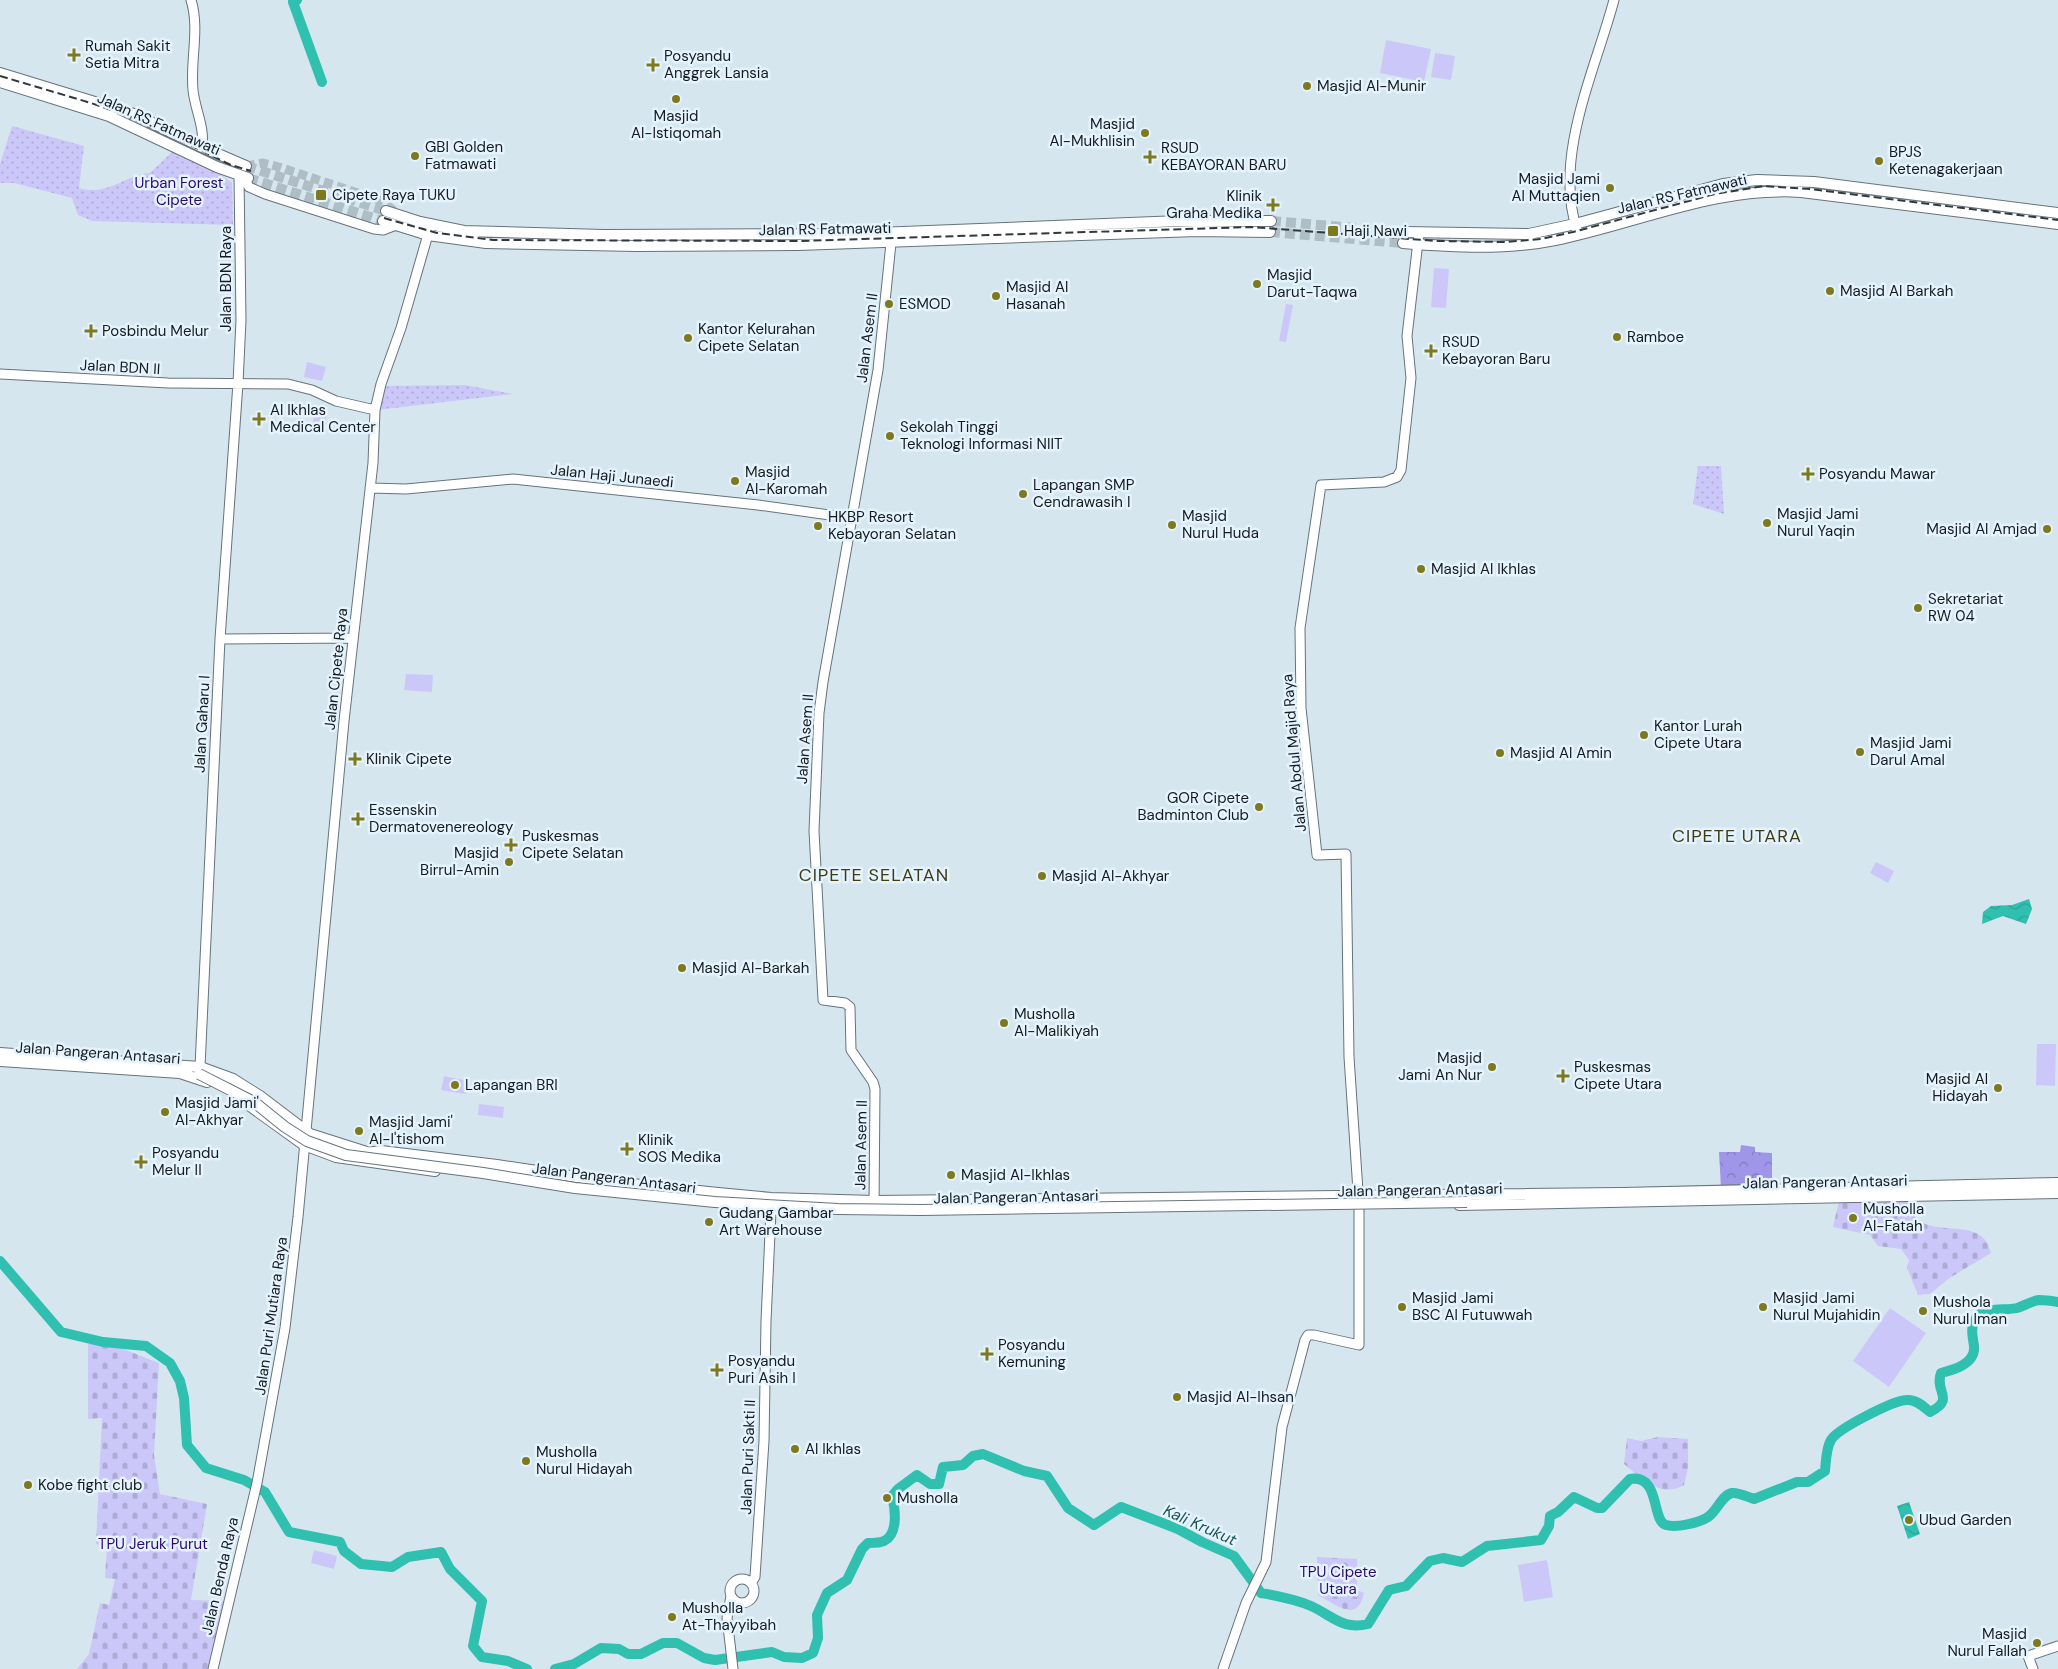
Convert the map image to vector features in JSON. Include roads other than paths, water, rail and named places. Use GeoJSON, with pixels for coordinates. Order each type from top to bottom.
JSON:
{"type":"FeatureCollection","features":[{"type":"Feature","properties":{"kind":"main road","name":"Jalan RS Fatmawati"},"geometry":{"type":"LineString","coordinates":[[0,73],[134,114],[246,166]]}},
{"type":"Feature","properties":{"kind":"main road","name":"Jalan RS Fatmawati"},"geometry":{"type":"LineString","coordinates":[[0,82],[109,116],[217,167],[243,177]]}},
{"type":"Feature","properties":{"kind":"main road","name":"Jalan RS Fatmawati"},"geometry":{"type":"LineString","coordinates":[[1404,232],[1522,235],[1575,224],[1706,188],[1757,180],[1814,182],[2058,213]]}},
{"type":"Feature","properties":{"kind":"main road","name":"Jalan RS Fatmawati"},"geometry":{"type":"LineString","coordinates":[[1403,243],[1521,245],[1578,235],[1729,195],[1768,190],[1801,192],[2058,224]]}},
{"type":"Feature","properties":{"kind":"main road","name":"Jalan RS Fatmawati"},"geometry":{"type":"LineString","coordinates":[[430,230],[384,216],[396,226],[430,230],[706,241],[891,243],[1056,232],[1180,221],[1272,221]]}},
{"type":"Feature","properties":{"kind":"main road","name":"Jalan RS Fatmawati"},"geometry":{"type":"LineString","coordinates":[[706,241],[891,233],[1270,232]]}},
{"type":"Feature","properties":{"kind":"main road","name":"Jalan Pangeran Antasari"},"geometry":{"type":"LineString","coordinates":[[0,1053],[200,1070],[233,1079],[307,1129],[366,1153],[380,1151],[497,1165],[603,1181],[771,1198],[874,1201],[1622,1193],[2058,1183]]}},
{"type":"Feature","properties":{"kind":"main road","name":"Jalan Pangeran Antasari"},"geometry":{"type":"LineString","coordinates":[[0,1061],[180,1073],[201,1079],[238,1097],[304,1145],[336,1157],[388,1166],[505,1180],[597,1194],[771,1211],[949,1213],[2058,1191]]}},
{"type":"Feature","properties":{"kind":"main road"},"geometry":{"type":"LineString","coordinates":[[180,1073],[200,1070],[248,1098],[285,1127],[307,1141],[346,1155],[483,1173],[575,1188],[759,1206],[921,1210],[1125,1208],[2058,1191]]}},
{"type":"Feature","properties":{"kind":"main road"},"geometry":{"type":"LineString","coordinates":[[366,1153],[575,1182],[759,1201],[837,1204],[1003,1204],[1599,1196],[2058,1183]]}},
{"type":"Feature","properties":{"kind":"main road"},"geometry":{"type":"LineString","coordinates":[[704,1203],[705,1192]]}},
{"type":"Feature","properties":{"kind":"main road"},"geometry":{"type":"LineString","coordinates":[[949,1200],[949,1213]]}},
{"type":"Feature","properties":{"kind":"street"},"geometry":{"type":"LineString","coordinates":[[192,0],[195,19],[193,90],[203,130],[202,147]]}},
{"type":"Feature","properties":{"kind":"street"},"geometry":{"type":"LineString","coordinates":[[1578,235],[1569,186],[1575,134],[1614,0]]}},
{"type":"Feature","properties":{"kind":"street"},"geometry":{"type":"LineString","coordinates":[[243,177],[250,187],[276,198],[374,229],[383,230],[396,226]]}},
{"type":"Feature","properties":{"kind":"street","name":"Jalan BDN Raya"},"geometry":{"type":"LineString","coordinates":[[238,383],[243,177]]}},
{"type":"Feature","properties":{"kind":"street","name":"Jalan Cipete Raya"},"geometry":{"type":"LineString","coordinates":[[304,1145],[352,638],[370,488],[376,410],[381,384],[401,328],[430,230]]}},
{"type":"Feature","properties":{"kind":"street","name":"Jalan Abdul Majid Raya"},"geometry":{"type":"LineString","coordinates":[[1358,1195],[1349,1057],[1346,854],[1317,855],[1301,708],[1300,628],[1321,485],[1384,482],[1397,477],[1401,470],[1411,378],[1407,336],[1419,233]]}},
{"type":"Feature","properties":{"kind":"street","name":"Jalan Asem II"},"geometry":{"type":"LineString","coordinates":[[874,1213],[875,1089],[873,1082],[851,1050],[850,1007],[845,1003],[823,1000],[814,831],[819,713],[851,518],[878,370],[891,243]]}},
{"type":"Feature","properties":{"kind":"street","name":"Jalan BDN II"},"geometry":{"type":"LineString","coordinates":[[0,374],[168,383],[288,384],[312,390],[336,400],[376,410]]}},
{"type":"Feature","properties":{"kind":"street","name":"Jalan Gaharu I"},"geometry":{"type":"LineString","coordinates":[[200,1070],[220,639],[238,383]]}},
{"type":"Feature","properties":{"kind":"street","name":"Jalan Haji Junaedi"},"geometry":{"type":"LineString","coordinates":[[370,488],[406,489],[513,479],[758,505],[851,518]]}},
{"type":"Feature","properties":{"kind":"street"},"geometry":{"type":"LineString","coordinates":[[220,639],[352,638]]}},
{"type":"Feature","properties":{"kind":"street","name":"Jalan Puri Mutiara Raya"},"geometry":{"type":"LineString","coordinates":[[256,1487],[285,1328],[304,1145]]}},
{"type":"Feature","properties":{"kind":"street"},"geometry":{"type":"LineString","coordinates":[[1224,1669],[1246,1604],[1259,1580],[1268,1546],[1282,1427],[1305,1340],[1308,1335],[1314,1335],[1359,1345],[1358,1195]]}},
{"type":"Feature","properties":{"kind":"street","name":"Jalan Puri Sakti II"},"geometry":{"type":"LineString","coordinates":[[751,1583],[755,1577],[760,1514],[768,1250],[771,1211]]}},
{"type":"Feature","properties":{"kind":"street","name":"Jalan Benda Raya"},"geometry":{"type":"LineString","coordinates":[[213,1669],[256,1487]]}},
{"type":"Feature","properties":{"kind":"street"},"geometry":{"type":"LineString","coordinates":[[731,1596],[740,1603],[749,1600],[754,1592],[751,1583],[743,1579],[735,1581],[730,1589],[731,1596],[727,1609],[733,1665]]}},
{"type":"Feature","properties":{"kind":"street"},"geometry":{"type":"LineString","coordinates":[[2033,1669],[2028,1656],[2058,1646]]}},
{"type":"Feature","properties":{"kind":"water"},"geometry":{"type":"Polygon","coordinates":[[[2029,899],[2032,909],[2026,924],[2003,916],[1982,924],[1983,912],[1991,906],[2012,905],[2029,899]]]}},
{"type":"Feature","properties":{"kind":"water","name":"Ubud Garden"},"geometry":{"type":"Polygon","coordinates":[[[1909,1502],[1920,1534],[1908,1539],[1897,1506],[1909,1502]]]}},
{"type":"Feature","properties":{"kind":"waterway"},"geometry":{"type":"LineString","coordinates":[[297,0],[293,2],[322,82]]}},
{"type":"Feature","properties":{"kind":"waterway","name":"Kali Krukut"},"geometry":{"type":"LineString","coordinates":[[0,1261],[61,1332],[103,1342],[146,1346],[170,1363],[180,1381],[184,1398],[187,1445],[206,1468],[244,1480],[265,1492],[289,1532],[340,1542],[344,1551],[361,1564],[392,1567],[408,1557],[441,1552],[450,1569],[482,1601],[473,1646],[482,1657],[508,1661],[527,1669]]}},
{"type":"Feature","properties":{"kind":"waterway","name":"Kali Krukut"},"geometry":{"type":"LineString","coordinates":[[555,1669],[574,1664],[601,1648],[619,1649],[628,1654],[641,1654],[663,1643],[677,1643],[704,1658],[715,1660],[772,1652],[784,1657],[802,1658],[813,1653],[818,1638],[817,1615],[827,1593],[847,1580],[862,1549],[868,1543],[884,1541],[892,1533],[895,1520],[892,1496],[898,1489],[917,1475],[930,1484],[939,1484],[943,1467],[963,1465],[973,1456],[983,1454],[1024,1471],[1047,1476],[1068,1508],[1094,1525],[1121,1507],[1178,1529],[1234,1556],[1261,1593],[1305,1604],[1344,1624],[1368,1624],[1389,1590],[1406,1586],[1430,1561],[1443,1558],[1462,1562],[1487,1546],[1541,1540],[1549,1526],[1550,1516],[1558,1512],[1574,1497],[1597,1508],[1602,1508],[1630,1479],[1640,1479],[1651,1490],[1661,1522],[1666,1525],[1676,1526],[1693,1523],[1708,1517],[1728,1494],[1740,1494],[1754,1499],[1797,1482],[1808,1482],[1825,1471],[1827,1451],[1831,1440],[1835,1435],[1854,1423],[1900,1401],[1910,1400],[1917,1402],[1930,1412],[1938,1407],[1943,1399],[1940,1385],[1941,1373],[1968,1362],[1974,1352],[1972,1333],[1978,1316],[1988,1311],[2017,1308],[2033,1301],[2058,1302]]}},
{"type":"Feature","properties":{"kind":"tunnel"},"geometry":{"type":"LineString","coordinates":[[246,166],[263,163],[279,167],[382,201],[399,215]]}},
{"type":"Feature","properties":{"kind":"tunnel"},"geometry":{"type":"LineString","coordinates":[[246,166],[386,211]]}},
{"type":"Feature","properties":{"kind":"tunnel"},"geometry":{"type":"LineString","coordinates":[[248,178],[383,221]]}},
{"type":"Feature","properties":{"kind":"tunnel"},"geometry":{"type":"LineString","coordinates":[[1271,221],[1404,232]]}},
{"type":"Feature","properties":{"kind":"tunnel"},"geometry":{"type":"LineString","coordinates":[[1270,232],[1403,243]]}},
{"type":"Feature","properties":{"kind":"railway"},"geometry":{"type":"LineString","coordinates":[[0,76],[91,103],[139,120],[231,165],[251,171]]}},
{"type":"Feature","properties":{"kind":"railway"},"geometry":{"type":"LineString","coordinates":[[384,218],[437,233],[493,240],[798,241],[1251,227],[1437,241],[1505,242],[1541,239],[1715,194],[1764,186],[1810,189],[2058,220]]}},
{"type":"Feature","properties":{"kind":"place","name":"Rumah Sakit Setia Mitra"},"geometry":{"type":"Point","coordinates":[74,55]}},
{"type":"Feature","properties":{"kind":"place","name":"Posyandu Anggrek Lansia"},"geometry":{"type":"Point","coordinates":[653,65]}},
{"type":"Feature","properties":{"kind":"place","name":"Masjid Al-Munir"},"geometry":{"type":"Point","coordinates":[1307,86]}},
{"type":"Feature","properties":{"kind":"place","name":"Masjid Al-Istiqomah"},"geometry":{"type":"Point","coordinates":[676,99]}},
{"type":"Feature","properties":{"kind":"place","name":"Masjid Al-Mukhlisin"},"geometry":{"type":"Point","coordinates":[1145,133]}},
{"type":"Feature","properties":{"kind":"place","name":"GBI Golden Fatmawati"},"geometry":{"type":"Point","coordinates":[415,156]}},
{"type":"Feature","properties":{"kind":"place","name":"RSUD KEBAYORAN BARU"},"geometry":{"type":"Point","coordinates":[1150,157]}},
{"type":"Feature","properties":{"kind":"place","name":"BPJS Ketenagakerjaan"},"geometry":{"type":"Point","coordinates":[1879,161]}},
{"type":"Feature","properties":{"kind":"place","name":"Masjid Jami Al Muttaqien"},"geometry":{"type":"Point","coordinates":[1610,188]}},
{"type":"Feature","properties":{"kind":"place","name":"Cipete Raya TUKU"},"geometry":{"type":"Point","coordinates":[321,195]}},
{"type":"Feature","properties":{"kind":"place","name":"Klinik Graha Medika"},"geometry":{"type":"Point","coordinates":[1273,205]}},
{"type":"Feature","properties":{"kind":"place","name":"Haji Nawi"},"geometry":{"type":"Point","coordinates":[1333,231]}},
{"type":"Feature","properties":{"kind":"place","name":"Masjid Darut-Taqwa"},"geometry":{"type":"Point","coordinates":[1257,284]}},
{"type":"Feature","properties":{"kind":"place","name":"Masjid Al Barkah"},"geometry":{"type":"Point","coordinates":[1830,291]}},
{"type":"Feature","properties":{"kind":"place","name":"Masjid Al Hasanah"},"geometry":{"type":"Point","coordinates":[996,296]}},
{"type":"Feature","properties":{"kind":"place","name":"ESMOD"},"geometry":{"type":"Point","coordinates":[889,304]}},
{"type":"Feature","properties":{"kind":"place","name":"Posbindu Melur"},"geometry":{"type":"Point","coordinates":[91,331]}},
{"type":"Feature","properties":{"kind":"place","name":"Ramboe"},"geometry":{"type":"Point","coordinates":[1617,337]}},
{"type":"Feature","properties":{"kind":"place","name":"Kantor Kelurahan Cipete Selatan"},"geometry":{"type":"Point","coordinates":[688,338]}},
{"type":"Feature","properties":{"kind":"place","name":"RSUD Kebayoran Baru"},"geometry":{"type":"Point","coordinates":[1431,351]}},
{"type":"Feature","properties":{"kind":"place","name":"Al Ikhlas Medical Center"},"geometry":{"type":"Point","coordinates":[259,419]}},
{"type":"Feature","properties":{"kind":"place","name":"Sekolah Tinggi Teknologi Informasi NIIT"},"geometry":{"type":"Point","coordinates":[890,436]}},
{"type":"Feature","properties":{"kind":"place","name":"Posyandu Mawar"},"geometry":{"type":"Point","coordinates":[1808,474]}},
{"type":"Feature","properties":{"kind":"place","name":"Masjid Al-Karomah"},"geometry":{"type":"Point","coordinates":[735,481]}},
{"type":"Feature","properties":{"kind":"place","name":"Lapangan SMP Cendrawasih I"},"geometry":{"type":"Point","coordinates":[1023,494]}},
{"type":"Feature","properties":{"kind":"place","name":"Masjid Jami Nurul Yaqin"},"geometry":{"type":"Point","coordinates":[1767,523]}},
{"type":"Feature","properties":{"kind":"place","name":"Masjid Nurul Huda"},"geometry":{"type":"Point","coordinates":[1172,525]}},
{"type":"Feature","properties":{"kind":"place","name":"HKBP Resort Kebayoran Selatan"},"geometry":{"type":"Point","coordinates":[818,526]}},
{"type":"Feature","properties":{"kind":"place","name":"Masjid Al Amjad"},"geometry":{"type":"Point","coordinates":[2047,529]}},
{"type":"Feature","properties":{"kind":"place","name":"Masjid Al Ikhlas"},"geometry":{"type":"Point","coordinates":[1421,569]}},
{"type":"Feature","properties":{"kind":"place","name":"Sekretariat RW 04"},"geometry":{"type":"Point","coordinates":[1918,608]}},
{"type":"Feature","properties":{"kind":"place","name":"Kantor Lurah Cipete Utara"},"geometry":{"type":"Point","coordinates":[1644,735]}},
{"type":"Feature","properties":{"kind":"place","name":"Masjid Jami Darul Amal"},"geometry":{"type":"Point","coordinates":[1860,752]}},
{"type":"Feature","properties":{"kind":"place","name":"Masjid Al Amin"},"geometry":{"type":"Point","coordinates":[1500,753]}},
{"type":"Feature","properties":{"kind":"place","name":"Klinik Cipete"},"geometry":{"type":"Point","coordinates":[355,759]}},
{"type":"Feature","properties":{"kind":"place","name":"GOR Cipete Badminton Club"},"geometry":{"type":"Point","coordinates":[1259,807]}},
{"type":"Feature","properties":{"kind":"place","name":"Essenskin Dermatovenereology"},"geometry":{"type":"Point","coordinates":[358,819]}},
{"type":"Feature","properties":{"kind":"place","name":"Puskesmas Cipete Selatan"},"geometry":{"type":"Point","coordinates":[511,845]}},
{"type":"Feature","properties":{"kind":"place","name":"Masjid Birrul-Amin"},"geometry":{"type":"Point","coordinates":[509,862]}},
{"type":"Feature","properties":{"kind":"place","name":"Masjid Al-Akhyar"},"geometry":{"type":"Point","coordinates":[1042,876]}},
{"type":"Feature","properties":{"kind":"place","name":"Masjid Al-Barkah"},"geometry":{"type":"Point","coordinates":[682,968]}},
{"type":"Feature","properties":{"kind":"place","name":"Musholla Al-Malikiyah"},"geometry":{"type":"Point","coordinates":[1004,1023]}},
{"type":"Feature","properties":{"kind":"place","name":"Masjid Jami An Nur"},"geometry":{"type":"Point","coordinates":[1492,1067]}},
{"type":"Feature","properties":{"kind":"place","name":"Puskesmas Cipete Utara"},"geometry":{"type":"Point","coordinates":[1563,1076]}},
{"type":"Feature","properties":{"kind":"place","name":"Lapangan BRI"},"geometry":{"type":"Point","coordinates":[455,1085]}},
{"type":"Feature","properties":{"kind":"place","name":"Masjid Al Hidayah"},"geometry":{"type":"Point","coordinates":[1998,1088]}},
{"type":"Feature","properties":{"kind":"place","name":"Masjid Jami' Al-Akhyar"},"geometry":{"type":"Point","coordinates":[165,1112]}},
{"type":"Feature","properties":{"kind":"place","name":"Masjid Jami' Al-I'tishom"},"geometry":{"type":"Point","coordinates":[359,1131]}},
{"type":"Feature","properties":{"kind":"place","name":"Klinik SOS Medika"},"geometry":{"type":"Point","coordinates":[627,1149]}},
{"type":"Feature","properties":{"kind":"place","name":"Posyandu Melur II"},"geometry":{"type":"Point","coordinates":[141,1162]}},
{"type":"Feature","properties":{"kind":"place","name":"Masjid Al-Ikhlas"},"geometry":{"type":"Point","coordinates":[951,1175]}},
{"type":"Feature","properties":{"kind":"place","name":"Musholla Al-Fatah"},"geometry":{"type":"Point","coordinates":[1853,1218]}},
{"type":"Feature","properties":{"kind":"place","name":"Gudang Gambar Art Warehouse"},"geometry":{"type":"Point","coordinates":[709,1222]}},
{"type":"Feature","properties":{"kind":"place","name":"Masjid Jami BSC Al Futuwwah"},"geometry":{"type":"Point","coordinates":[1402,1307]}},
{"type":"Feature","properties":{"kind":"place","name":"Masjid Jami Nurul Mujahidin"},"geometry":{"type":"Point","coordinates":[1763,1307]}},
{"type":"Feature","properties":{"kind":"place","name":"Mushola Nurul Iman"},"geometry":{"type":"Point","coordinates":[1923,1311]}},
{"type":"Feature","properties":{"kind":"place","name":"Posyandu Kemuning"},"geometry":{"type":"Point","coordinates":[987,1354]}},
{"type":"Feature","properties":{"kind":"place","name":"Posyandu Puri Asih I"},"geometry":{"type":"Point","coordinates":[717,1370]}},
{"type":"Feature","properties":{"kind":"place","name":"Masjid Al-Ihsan"},"geometry":{"type":"Point","coordinates":[1177,1397]}},
{"type":"Feature","properties":{"kind":"place","name":"Al Ikhlas"},"geometry":{"type":"Point","coordinates":[795,1449]}},
{"type":"Feature","properties":{"kind":"place","name":"Musholla Nurul Hidayah"},"geometry":{"type":"Point","coordinates":[526,1461]}},
{"type":"Feature","properties":{"kind":"place","name":"Kobe fight club"},"geometry":{"type":"Point","coordinates":[28,1485]}},
{"type":"Feature","properties":{"kind":"place","name":"Musholla"},"geometry":{"type":"Point","coordinates":[887,1498]}},
{"type":"Feature","properties":{"kind":"place","name":"Ubud Garden"},"geometry":{"type":"Point","coordinates":[1909,1520]}},
{"type":"Feature","properties":{"kind":"place","name":"Musholla At-Thayyibah"},"geometry":{"type":"Point","coordinates":[672,1617]}},
{"type":"Feature","properties":{"kind":"place","name":"Masjid Nurul Fallah"},"geometry":{"type":"Point","coordinates":[2037,1643]}},
{"type":"Feature","properties":{"kind":"district","name":"CIPETE UTARA"},"geometry":{"type":"Point","coordinates":[1737,836]}},
{"type":"Feature","properties":{"kind":"district","name":"CIPETE SELATAN"},"geometry":{"type":"Point","coordinates":[874,875]}},
{"type":"Feature","properties":{"kind":"park label","name":"Urban Forest Cipete"},"geometry":{"type":"Point","coordinates":[179,192]}},
{"type":"Feature","properties":{"kind":"park label","name":"TPU Jeruk Purut"},"geometry":{"type":"Point","coordinates":[153,1544]}},
{"type":"Feature","properties":{"kind":"park label","name":"TPU Cipete Utara"},"geometry":{"type":"Point","coordinates":[1338,1580]}}]}
